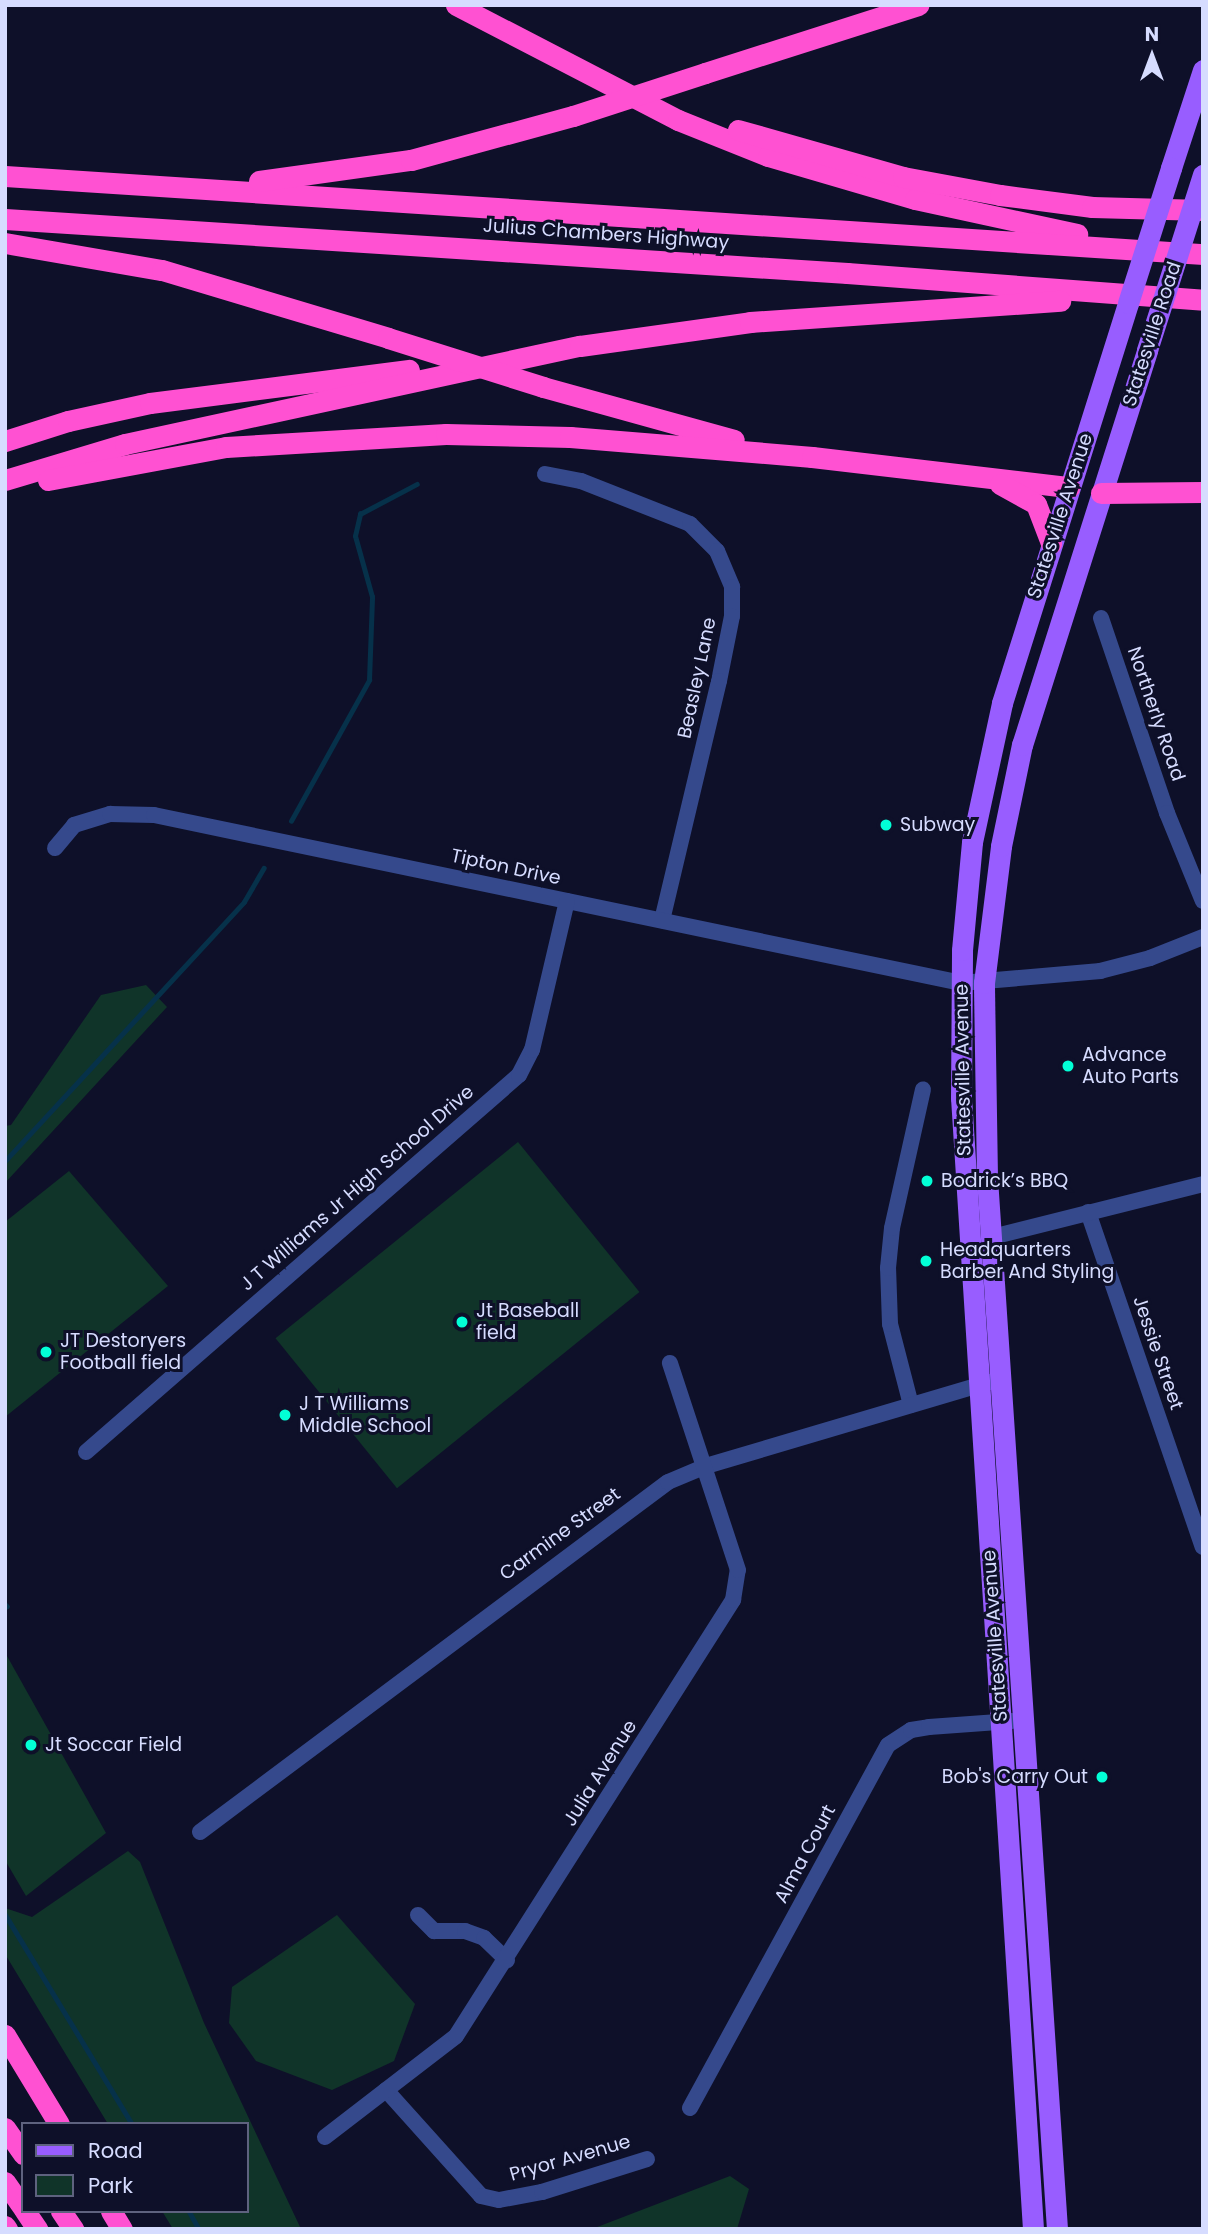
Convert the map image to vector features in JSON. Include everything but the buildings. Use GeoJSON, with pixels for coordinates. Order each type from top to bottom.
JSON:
{"type":"FeatureCollection","features":[{"type":"Feature","properties":{"kind":"highway"},"geometry":{"type":"LineString","coordinates":[[456,5],[589,77],[678,120],[816,172],[915,199],[1151,250]]}},
{"type":"Feature","properties":{"kind":"highway"},"geometry":{"type":"LineString","coordinates":[[208,187],[411,160],[573,116],[918,5]]}},
{"type":"Feature","properties":{"kind":"highway"},"geometry":{"type":"LineString","coordinates":[[589,77],[764,138],[903,177],[1081,205],[1203,210]]}},
{"type":"Feature","properties":{"kind":"highway","name":"Julius Chambers Highway"},"geometry":{"type":"LineString","coordinates":[[5,176],[208,187],[1203,254]]}},
{"type":"Feature","properties":{"kind":"highway","name":"Julius Chambers Highway"},"geometry":{"type":"LineString","coordinates":[[5,219],[834,272],[1203,300]]}},
{"type":"Feature","properties":{"kind":"highway"},"geometry":{"type":"LineString","coordinates":[[5,243],[162,270],[543,387],[683,427],[812,457]]}},
{"type":"Feature","properties":{"kind":"highway"},"geometry":{"type":"LineString","coordinates":[[5,480],[125,444],[494,363],[621,339],[750,322],[1136,296]]}},
{"type":"Feature","properties":{"kind":"highway"},"geometry":{"type":"LineString","coordinates":[[5,441],[68,421],[150,403],[329,377],[494,363]]}},
{"type":"Feature","properties":{"kind":"highway"},"geometry":{"type":"LineString","coordinates":[[5,492],[157,457],[348,436],[529,435],[812,457],[1069,487]]}},
{"type":"Feature","properties":{"kind":"highway"},"geometry":{"type":"LineString","coordinates":[[992,480],[1036,504],[1051,543]]}},
{"type":"Feature","properties":{"kind":"highway"},"geometry":{"type":"LineString","coordinates":[[1101,493],[1203,492]]}},
{"type":"Feature","properties":{"kind":"highway"},"geometry":{"type":"LineString","coordinates":[[5,2035],[57,2122]]}},
{"type":"Feature","properties":{"kind":"highway"},"geometry":{"type":"LineString","coordinates":[[5,2128],[21,2151]]}},
{"type":"Feature","properties":{"kind":"highway"},"geometry":{"type":"LineString","coordinates":[[5,2182],[21,2206]]}},
{"type":"Feature","properties":{"kind":"highway"},"geometry":{"type":"LineString","coordinates":[[26,2213],[37,2229]]}},
{"type":"Feature","properties":{"kind":"highway"},"geometry":{"type":"LineString","coordinates":[[62,2213],[73,2229]]}},
{"type":"Feature","properties":{"kind":"highway"},"geometry":{"type":"LineString","coordinates":[[112,2213],[122,2229]]}},
{"type":"Feature","properties":{"kind":"main road","name":"Statesville Avenue"},"geometry":{"type":"LineString","coordinates":[[1032,2229],[961,1088],[961,982],[968,877],[985,772],[1051,543],[1203,70]]}},
{"type":"Feature","properties":{"kind":"main road","name":"Statesville Road"},"geometry":{"type":"LineString","coordinates":[[1101,493],[1203,175]]}},
{"type":"Feature","properties":{"kind":"main road"},"geometry":{"type":"LineString","coordinates":[[1069,487],[1101,493]]}},
{"type":"Feature","properties":{"kind":"main road","name":"Statesville Avenue"},"geometry":{"type":"LineString","coordinates":[[1057,2229],[992,1237],[983,1082],[984,983],[995,880],[1014,779],[1101,493]]}},
{"type":"Feature","properties":{"kind":"street","name":"Beasley Lane"},"geometry":{"type":"LineString","coordinates":[[545,474],[581,481],[690,524],[717,551],[732,587],[727,642],[662,920]]}},
{"type":"Feature","properties":{"kind":"street","name":"Northerly Road"},"geometry":{"type":"LineString","coordinates":[[1101,618],[1167,813],[1203,901]]}},
{"type":"Feature","properties":{"kind":"street","name":"Tipton Drive"},"geometry":{"type":"LineString","coordinates":[[55,848],[74,825],[110,814],[138,813],[961,982],[984,983],[1100,971],[1150,958],[1203,937]]}},
{"type":"Feature","properties":{"kind":"street","name":"J T Williams Jr High School Drive"},"geometry":{"type":"LineString","coordinates":[[86,1452],[519,1075],[532,1050],[567,901]]}},
{"type":"Feature","properties":{"kind":"street"},"geometry":{"type":"LineString","coordinates":[[911,1405],[893,1344],[888,1268],[891,1228],[923,1088]]}},
{"type":"Feature","properties":{"kind":"street"},"geometry":{"type":"LineString","coordinates":[[992,1237],[1203,1184]]}},
{"type":"Feature","properties":{"kind":"street","name":"Jessie Street"},"geometry":{"type":"LineString","coordinates":[[1088,1213],[1203,1547]]}},
{"type":"Feature","properties":{"kind":"street","name":"Julia Avenue"},"geometry":{"type":"LineString","coordinates":[[326,2137],[456,2036],[738,1588],[738,1570],[670,1363]]}},
{"type":"Feature","properties":{"kind":"street","name":"Carmine Street"},"geometry":{"type":"LineString","coordinates":[[200,1832],[649,1494],[706,1466],[1002,1378]]}},
{"type":"Feature","properties":{"kind":"street","name":"Alma Court"},"geometry":{"type":"LineString","coordinates":[[690,2108],[888,1745],[898,1736],[929,1727],[1025,1721]]}},
{"type":"Feature","properties":{"kind":"street"},"geometry":{"type":"LineString","coordinates":[[418,1915],[434,1931],[465,1931],[484,1938],[506,1960]]}},
{"type":"Feature","properties":{"kind":"street","name":"Pryor Avenue"},"geometry":{"type":"LineString","coordinates":[[386,2090],[481,2196],[499,2200],[542,2192],[647,2159]]}},
{"type":"Feature","properties":{"kind":"green space"},"geometry":{"type":"Polygon","coordinates":[[[146,985],[167,1007],[5,1183],[5,1126],[11,1125],[101,995],[146,985]]]}},
{"type":"Feature","properties":{"kind":"green space","name":"Jt Baseball field"},"geometry":{"type":"Polygon","coordinates":[[[518,1142],[639,1292],[397,1488],[276,1338],[518,1142]]]}},
{"type":"Feature","properties":{"kind":"green space","name":"JT Destoryers Football field"},"geometry":{"type":"Polygon","coordinates":[[[69,1171],[168,1286],[5,1417],[5,1222],[69,1171]]]}},
{"type":"Feature","properties":{"kind":"green space","name":"Jt Soccar Field"},"geometry":{"type":"Polygon","coordinates":[[[7,1656],[106,1833],[26,1896],[5,1860],[7,1656]]]}},
{"type":"Feature","properties":{"kind":"green space"},"geometry":{"type":"Polygon","coordinates":[[[128,1851],[140,1862],[204,2023],[301,2229],[173,2229],[163,2213],[248,2213],[248,2122],[107,2122],[5,1954],[5,1908],[32,1917],[128,1851]]]}},
{"type":"Feature","properties":{"kind":"green space"},"geometry":{"type":"Polygon","coordinates":[[[337,1915],[415,2004],[394,2061],[332,2090],[256,2061],[229,2023],[232,1987],[337,1915]]]}},
{"type":"Feature","properties":{"kind":"green space"},"geometry":{"type":"Polygon","coordinates":[[[730,2176],[749,2189],[737,2229],[592,2229],[730,2176]]]}},
{"type":"Feature","properties":{"kind":"waterway"},"geometry":{"type":"LineString","coordinates":[[291,821],[369,680],[372,597],[355,536],[360,514],[417,484]]}},
{"type":"Feature","properties":{"kind":"waterway"},"geometry":{"type":"LineString","coordinates":[[5,1161],[244,902],[264,868]]}},
{"type":"Feature","properties":{"kind":"waterway"},"geometry":{"type":"LineString","coordinates":[[5,1914],[131,2122]]}},
{"type":"Feature","properties":{"kind":"waterway"},"geometry":{"type":"LineString","coordinates":[[190,2213],[199,2229]]}},
{"type":"Feature","properties":{"kind":"place","name":"Subway"},"geometry":{"type":"Point","coordinates":[886,825]}},
{"type":"Feature","properties":{"kind":"place","name":"Advance Auto Parts"},"geometry":{"type":"Point","coordinates":[1068,1066]}},
{"type":"Feature","properties":{"kind":"place","name":"Bodrick’s BBQ"},"geometry":{"type":"Point","coordinates":[927,1181]}},
{"type":"Feature","properties":{"kind":"place","name":"Headquarters Barber And Styling"},"geometry":{"type":"Point","coordinates":[926,1261]}},
{"type":"Feature","properties":{"kind":"place","name":"Jt Baseball field"},"geometry":{"type":"Point","coordinates":[462,1322]}},
{"type":"Feature","properties":{"kind":"place","name":"JT Destoryers Football field"},"geometry":{"type":"Point","coordinates":[46,1352]}},
{"type":"Feature","properties":{"kind":"place","name":"J T Williams Middle School"},"geometry":{"type":"Point","coordinates":[285,1415]}},
{"type":"Feature","properties":{"kind":"place","name":"Jt Soccar Field"},"geometry":{"type":"Point","coordinates":[31,1745]}},
{"type":"Feature","properties":{"kind":"place","name":"Bob's Carry Out"},"geometry":{"type":"Point","coordinates":[1102,1777]}}]}
